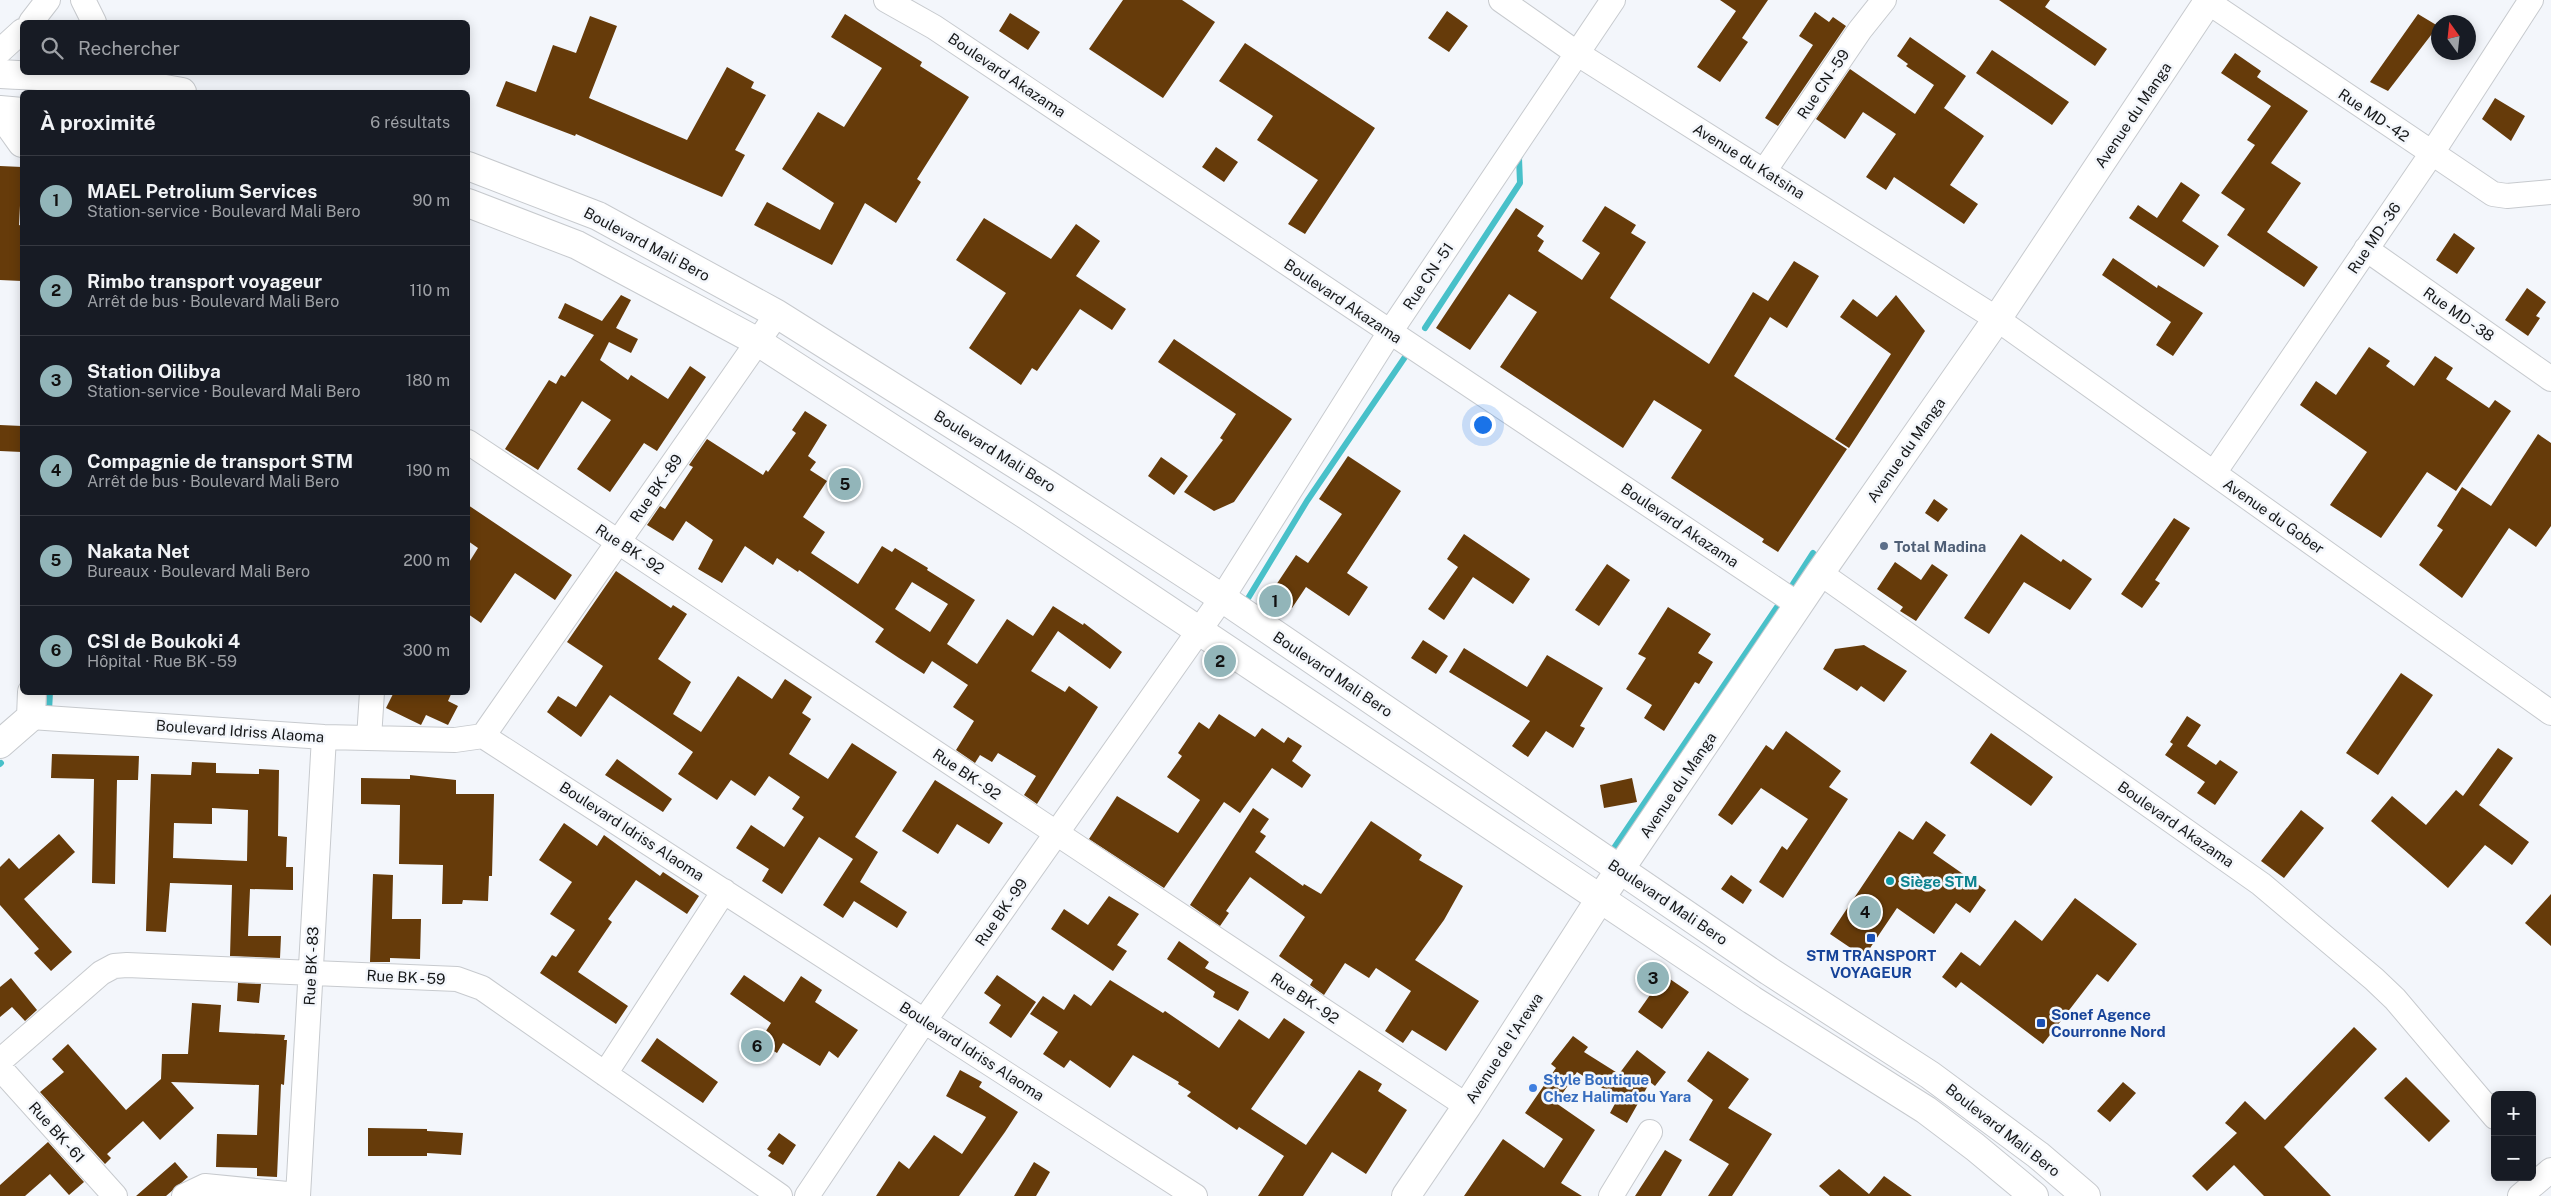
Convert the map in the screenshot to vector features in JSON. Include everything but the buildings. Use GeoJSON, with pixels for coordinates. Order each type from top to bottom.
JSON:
{"type":"FeatureCollection","features":[{"type":"Feature","properties":{"kind":"main road","name":"Avenue du Manga"},"geometry":{"type":"LineString","coordinates":[[1600,899],[1820,573],[1997,320],[2209,1]]}},
{"type":"Feature","properties":{"kind":"main road"},"geometry":{"type":"LineString","coordinates":[[0,74],[80,78],[135,78],[175,90]]}},
{"type":"Feature","properties":{"kind":"main road"},"geometry":{"type":"LineString","coordinates":[[0,111],[20,112]]}},
{"type":"Feature","properties":{"kind":"main road"},"geometry":{"type":"LineString","coordinates":[[0,111],[20,139]]}},
{"type":"Feature","properties":{"kind":"main road","name":"Boulevard Mali Bero"},"geometry":{"type":"LineString","coordinates":[[470,167],[598,216],[777,314],[1047,484],[1222,598],[1769,971],[1930,1075],[2038,1155],[2086,1196]]}},
{"type":"Feature","properties":{"kind":"main road","name":"Boulevard Mali Bero"},"geometry":{"type":"LineString","coordinates":[[470,204],[577,245],[758,342],[1026,515],[1752,1000],[1926,1110],[1975,1147],[2034,1196]]}},
{"type":"Feature","properties":{"kind":"main road","name":"Boulevard Idriss Alaoma"},"geometry":{"type":"LineString","coordinates":[[0,744],[32,705]]}},
{"type":"Feature","properties":{"kind":"main road","name":"Avenue de l'Arewa"},"geometry":{"type":"LineString","coordinates":[[1406,1196],[1467,1106],[1600,899]]}},
{"type":"Feature","properties":{"kind":"street"},"geometry":{"type":"LineString","coordinates":[[33,20],[48,0]]}},
{"type":"Feature","properties":{"kind":"street"},"geometry":{"type":"LineString","coordinates":[[83,0],[93,20]]}},
{"type":"Feature","properties":{"kind":"street","name":"Boulevard Akazama"},"geometry":{"type":"LineString","coordinates":[[886,0],[934,27],[1799,605]]}},
{"type":"Feature","properties":{"kind":"street","name":"Avenue du Katsina"},"geometry":{"type":"LineString","coordinates":[[1501,0],[1578,54],[1765,170],[1997,320]]}},
{"type":"Feature","properties":{"kind":"street","name":"Rue CN - 51"},"geometry":{"type":"LineString","coordinates":[[1199,630],[1222,598],[1390,332],[1613,0]]}},
{"type":"Feature","properties":{"kind":"street","name":"Rue CN - 59"},"geometry":{"type":"LineString","coordinates":[[1765,170],[1860,30],[1884,0]]}},
{"type":"Feature","properties":{"kind":"street","name":"Rue MD - 36"},"geometry":{"type":"LineString","coordinates":[[2214,474],[2432,153],[2531,0]]}},
{"type":"Feature","properties":{"kind":"street","name":"Rue MD - 42"},"geometry":{"type":"LineString","coordinates":[[2209,1],[2493,194],[2506,196],[2551,192]]}},
{"type":"Feature","properties":{"kind":"street"},"geometry":{"type":"LineString","coordinates":[[0,51],[20,33]]}},
{"type":"Feature","properties":{"kind":"street","name":"Rue MD - 38"},"geometry":{"type":"LineString","coordinates":[[2366,250],[2551,379]]}},
{"type":"Feature","properties":{"kind":"street","name":"Rue BK - 89"},"geometry":{"type":"LineString","coordinates":[[483,736],[777,314]]}},
{"type":"Feature","properties":{"kind":"street","name":"Avenue du Gober"},"geometry":{"type":"LineString","coordinates":[[1997,320],[2551,713]]}},
{"type":"Feature","properties":{"kind":"street","name":"Rue BK - 92"},"geometry":{"type":"LineString","coordinates":[[470,443],[1467,1106]]}},
{"type":"Feature","properties":{"kind":"street","name":"Boulevard Akazama"},"geometry":{"type":"LineString","coordinates":[[1820,573],[2261,884],[2388,992],[2491,1112]]}},
{"type":"Feature","properties":{"kind":"street","name":"Rue BK - 99"},"geometry":{"type":"LineString","coordinates":[[807,1196],[925,1020],[1199,630]]}},
{"type":"Feature","properties":{"kind":"street"},"geometry":{"type":"LineString","coordinates":[[369,738],[372,695]]}},
{"type":"Feature","properties":{"kind":"street","name":"Boulevard Idriss Alaoma"},"geometry":{"type":"LineString","coordinates":[[32,705],[324,737],[455,740],[483,736],[1195,1196]]}},
{"type":"Feature","properties":{"kind":"street","name":"Rue BK - 83"},"geometry":{"type":"LineString","coordinates":[[298,1196],[324,737]]}},
{"type":"Feature","properties":{"kind":"street"},"geometry":{"type":"LineString","coordinates":[[605,1074],[724,891]]}},
{"type":"Feature","properties":{"kind":"street","name":"Rue BK - 59"},"geometry":{"type":"LineString","coordinates":[[0,1061],[101,973],[114,966],[457,979],[470,982],[482,988],[780,1196]]}},
{"type":"Feature","properties":{"kind":"street","name":"Rue BK - 61"},"geometry":{"type":"LineString","coordinates":[[0,1068],[115,1196]]}},
{"type":"Feature","properties":{"kind":"street"},"geometry":{"type":"LineString","coordinates":[[1612,1196],[1650,1132]]}},
{"type":"Feature","properties":{"kind":"street"},"geometry":{"type":"LineString","coordinates":[[2520,1196],[2544,1174]]}},
{"type":"Feature","properties":{"kind":"street"},"geometry":{"type":"LineString","coordinates":[[184,1196],[205,1186],[298,1196]]}},
{"type":"Feature","properties":{"kind":"waterway"},"geometry":{"type":"LineString","coordinates":[[1425,328],[1520,183],[1519,158],[1521,154]]}},
{"type":"Feature","properties":{"kind":"waterway"},"geometry":{"type":"LineString","coordinates":[[1247,600],[1307,501],[1405,357]]}},
{"type":"Feature","properties":{"kind":"waterway"},"geometry":{"type":"LineString","coordinates":[[1793,584],[1813,553]]}},
{"type":"Feature","properties":{"kind":"waterway"},"geometry":{"type":"LineString","coordinates":[[1614,848],[1777,607]]}},
{"type":"Feature","properties":{"kind":"waterway"},"geometry":{"type":"LineString","coordinates":[[49,711],[50,695]]}},
{"type":"Feature","properties":{"kind":"place","name":"Nakata Net"},"geometry":{"type":"Point","coordinates":[845,484]}},
{"type":"Feature","properties":{"kind":"place","name":"Total Madina"},"geometry":{"type":"Point","coordinates":[1884,546]}},
{"type":"Feature","properties":{"kind":"place","name":"MAEL Petrolium Services"},"geometry":{"type":"Point","coordinates":[1275,601]}},
{"type":"Feature","properties":{"kind":"place","name":"Rimbo transport voyageur"},"geometry":{"type":"Point","coordinates":[1220,661]}},
{"type":"Feature","properties":{"kind":"place","name":"Siège STM"},"geometry":{"type":"Point","coordinates":[1890,881]}},
{"type":"Feature","properties":{"kind":"place","name":"Compagnie de transport STM"},"geometry":{"type":"Point","coordinates":[1865,912]}},
{"type":"Feature","properties":{"kind":"place","name":"STM TRANSPORT VOYAGEUR"},"geometry":{"type":"Point","coordinates":[1871,938]}},
{"type":"Feature","properties":{"kind":"place","name":"Station Oilibya"},"geometry":{"type":"Point","coordinates":[1653,978]}},
{"type":"Feature","properties":{"kind":"place","name":"Sonef Agence Courronne Nord"},"geometry":{"type":"Point","coordinates":[2041,1023]}},
{"type":"Feature","properties":{"kind":"place","name":"CSI de Boukoki 4"},"geometry":{"type":"Point","coordinates":[757,1046]}},
{"type":"Feature","properties":{"kind":"place","name":"Style Boutique Chez Halimatou Yara"},"geometry":{"type":"Point","coordinates":[1533,1088]}}]}
